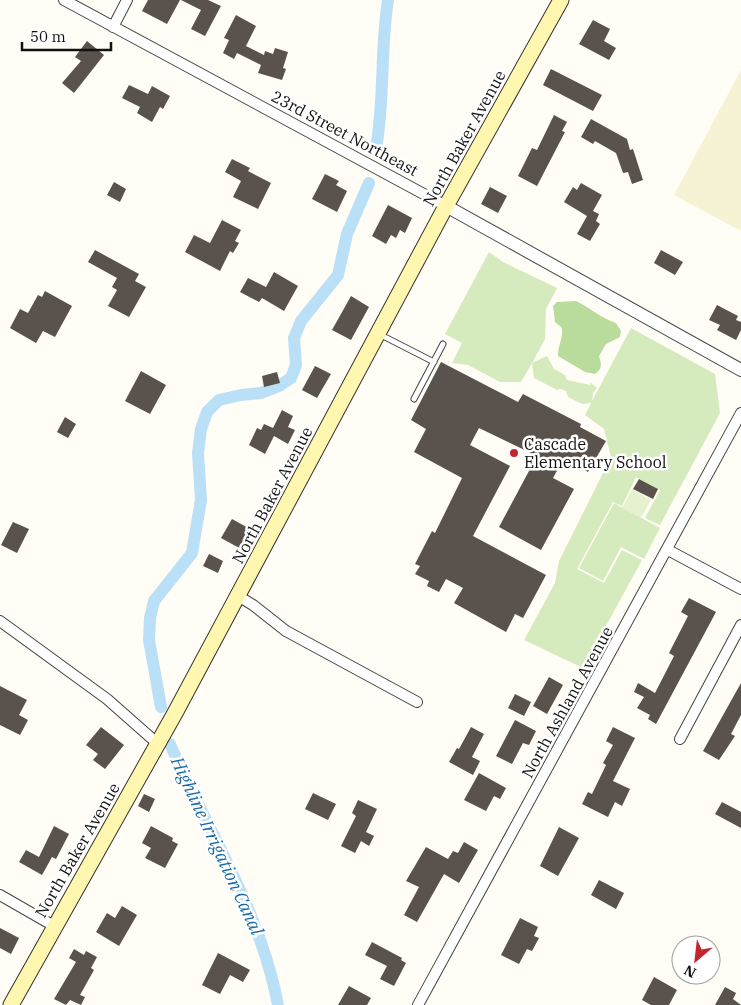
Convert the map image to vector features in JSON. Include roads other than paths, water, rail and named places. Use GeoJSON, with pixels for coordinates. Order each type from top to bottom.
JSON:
{"type":"FeatureCollection","features":[{"type":"Feature","properties":{"kind":"main road","name":"North Baker Avenue"},"geometry":{"type":"LineString","coordinates":[[11,1005],[158,744],[446,206],[561,0]]}},
{"type":"Feature","properties":{"kind":"street","name":"23rd Street Northeast"},"geometry":{"type":"LineString","coordinates":[[64,0],[446,206],[741,370]]}},
{"type":"Feature","properties":{"kind":"street"},"geometry":{"type":"LineString","coordinates":[[113,27],[127,0]]}},
{"type":"Feature","properties":{"kind":"street","name":"North Ashland Avenue"},"geometry":{"type":"LineString","coordinates":[[418,1005],[741,414]]}},
{"type":"Feature","properties":{"kind":"street"},"geometry":{"type":"LineString","coordinates":[[668,550],[741,589]]}},
{"type":"Feature","properties":{"kind":"street"},"geometry":{"type":"LineString","coordinates":[[238,596],[253,605],[286,631],[417,702]]}},
{"type":"Feature","properties":{"kind":"street"},"geometry":{"type":"LineString","coordinates":[[0,621],[107,699],[158,744]]}},
{"type":"Feature","properties":{"kind":"street"},"geometry":{"type":"LineString","coordinates":[[680,739],[741,625]]}},
{"type":"Feature","properties":{"kind":"street"},"geometry":{"type":"LineString","coordinates":[[0,895],[54,926]]}},
{"type":"Feature","properties":{"kind":"lane"},"geometry":{"type":"LineString","coordinates":[[379,334],[434,362]]}},
{"type":"Feature","properties":{"kind":"lane"},"geometry":{"type":"LineString","coordinates":[[414,399],[443,344]]}},
{"type":"Feature","properties":{"kind":"waterway","name":"Highline Irrigation Canal"},"geometry":{"type":"LineString","coordinates":[[376,148],[381,111],[384,37],[388,0]]}},
{"type":"Feature","properties":{"kind":"waterway","name":"Highline Irrigation Canal"},"geometry":{"type":"LineString","coordinates":[[161,707],[149,640],[150,618],[154,601],[192,553],[201,500],[198,453],[201,429],[207,412],[219,400],[261,393],[279,386],[291,378],[296,365],[294,338],[301,321],[338,275],[347,234],[369,183]]}},
{"type":"Feature","properties":{"kind":"waterway","name":"Highline Irrigation Canal"},"geometry":{"type":"LineString","coordinates":[[170,744],[246,904],[270,970],[278,1005]]}},
{"type":"Feature","properties":{"kind":"place","name":"Cascade Elementary School"},"geometry":{"type":"Point","coordinates":[514,453]}}]}
